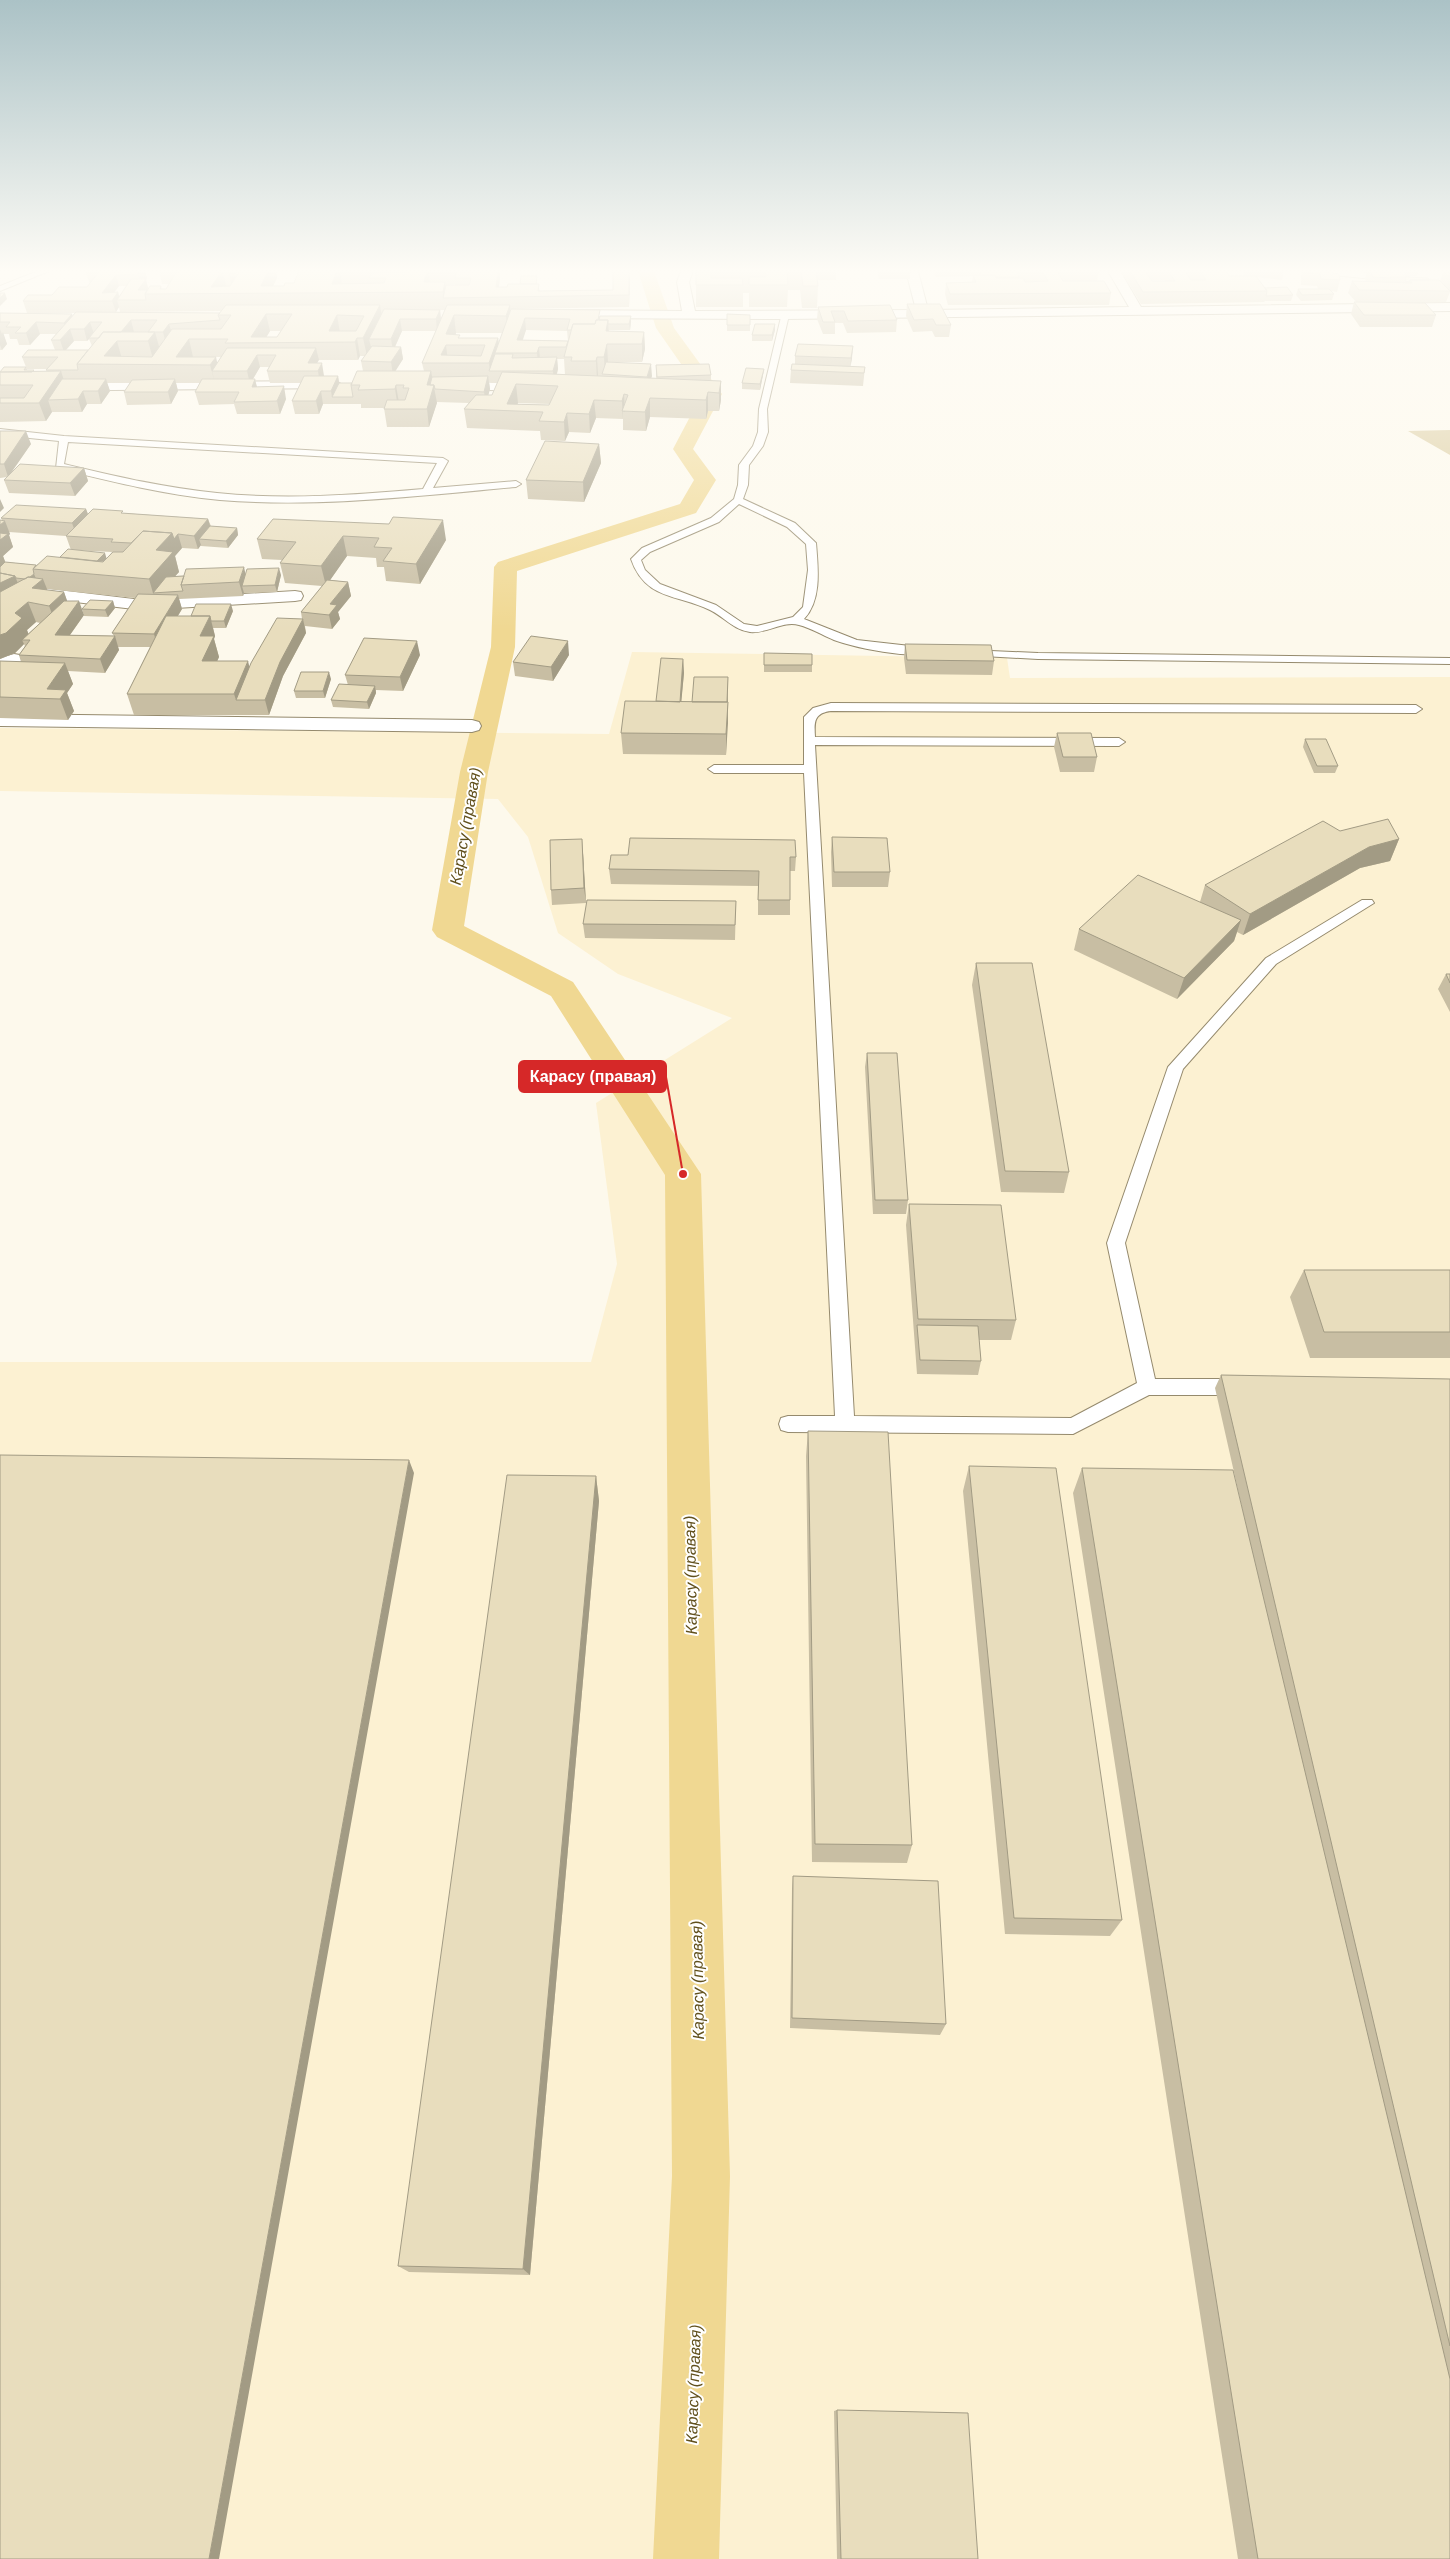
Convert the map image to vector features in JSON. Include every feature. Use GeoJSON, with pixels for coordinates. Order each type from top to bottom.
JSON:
{"type":"FeatureCollection","features":[{"type":"Feature","properties":{"kind":"street"},"geometry":{"type":"LineString","coordinates":[[0,588],[142,605],[295,596]]}},
{"type":"Feature","properties":{"kind":"street"},"geometry":{"type":"LineString","coordinates":[[176,624],[184,603]]}},
{"type":"Feature","properties":{"kind":"street"},"geometry":{"type":"LineString","coordinates":[[127,722],[136,704]]}},
{"type":"Feature","properties":{"kind":"street"},"geometry":{"type":"LineString","coordinates":[[0,720],[472,726]]}},
{"type":"Feature","properties":{"kind":"lane"},"geometry":{"type":"LineString","coordinates":[[738,500],[791,525],[811,543],[813,570],[808,608],[797,620],[763,630],[748,629],[738,625],[712,607],[656,588],[638,569],[636,559],[646,550],[715,520],[738,500],[743,485],[744,465],[758,446],[763,432],[763,409],[767,390]]}},
{"type":"Feature","properties":{"kind":"lane"},"geometry":{"type":"LineString","coordinates":[[0,432],[64,439],[443,461],[426,492]]}},
{"type":"Feature","properties":{"kind":"lane"},"geometry":{"type":"LineString","coordinates":[[64,439],[59,466],[148,486],[241,498],[387,495],[516,484]]}},
{"type":"Feature","properties":{"kind":"lane"},"geometry":{"type":"LineString","coordinates":[[797,620],[845,640],[897,650],[1058,656],[1450,661]]}},
{"type":"Feature","properties":{"kind":"lane"},"geometry":{"type":"LineString","coordinates":[[844,1424],[808,720],[811,714],[820,708],[832,707],[1416,709]]}},
{"type":"Feature","properties":{"kind":"lane"},"geometry":{"type":"LineString","coordinates":[[809,741],[1119,742]]}},
{"type":"Feature","properties":{"kind":"lane"},"geometry":{"type":"LineString","coordinates":[[714,769],[811,769]]}},
{"type":"Feature","properties":{"kind":"lane"},"geometry":{"type":"LineString","coordinates":[[1147,1386],[1116,1243],[1176,1067],[1270,961],[1367,903]]}},
{"type":"Feature","properties":{"kind":"lane"},"geometry":{"type":"LineString","coordinates":[[788,1424],[1073,1426],[1147,1386],[1255,1387]]}},
{"type":"Feature","properties":{"kind":"shaded area"},"geometry":{"type":"Polygon","coordinates":[[[1450,430],[1450,455],[1408,431],[1450,430]]]}},
{"type":"Feature","properties":{"kind":"shaded area"},"geometry":{"type":"Polygon","coordinates":[[[632,652],[1007,658],[1010,678],[1450,677],[1450,2559],[0,2559],[0,1362],[591,1362],[617,1264],[596,1103],[732,1018],[618,974],[558,933],[528,837],[498,799],[0,791],[0,728],[609,734],[632,652]]]}},
{"type":"Feature","properties":{"kind":"building"},"geometry":{"type":"Polygon","coordinates":[[[29,390],[48,390],[39,403],[0,403],[0,398],[24,398],[29,390]]]}},
{"type":"Feature","properties":{"kind":"building"},"geometry":{"type":"Polygon","coordinates":[[[54,390],[98,390],[83,391],[78,399],[48,400],[54,390]]]}},
{"type":"Feature","properties":{"kind":"building"},"geometry":{"type":"Polygon","coordinates":[[[125,390],[169,390],[168,392],[124,392],[125,390]]]}},
{"type":"Feature","properties":{"kind":"building"},"geometry":{"type":"Polygon","coordinates":[[[196,390],[282,390],[277,401],[234,402],[239,392],[195,392],[196,390]]]}},
{"type":"Feature","properties":{"kind":"building"},"geometry":{"type":"Polygon","coordinates":[[[297,390],[331,390],[321,391],[316,401],[292,401],[297,390]]]}},
{"type":"Feature","properties":{"kind":"building"},"geometry":{"type":"Polygon","coordinates":[[[335,390],[352,390],[353,397],[332,397],[335,390]]]}},
{"type":"Feature","properties":{"kind":"building"},"geometry":{"type":"Polygon","coordinates":[[[408,390],[432,390],[427,409],[384,409],[387,400],[405,400],[408,390]]]}},
{"type":"Feature","properties":{"kind":"building"},"geometry":{"type":"Polygon","coordinates":[[[458,390],[484,390],[484,392],[458,390]]]}},
{"type":"Feature","properties":{"kind":"building"},"geometry":{"type":"Polygon","coordinates":[[[494,390],[513,390],[507,404],[549,405],[556,390],[719,390],[719,393],[708,392],[706,400],[650,398],[645,412],[622,411],[628,395],[624,394],[622,401],[594,400],[589,414],[567,413],[564,422],[539,421],[543,412],[464,409],[476,395],[492,395],[494,390]]]}},
{"type":"Feature","properties":{"kind":"building"},"geometry":{"type":"Polygon","coordinates":[[[0,431],[26,431],[4,464],[0,464],[0,431]]]}},
{"type":"Feature","properties":{"kind":"building"},"geometry":{"type":"Polygon","coordinates":[[[545,441],[599,444],[583,482],[526,480],[545,441]]]}},
{"type":"Feature","properties":{"kind":"building"},"geometry":{"type":"Polygon","coordinates":[[[20,464],[84,468],[70,483],[4,480],[20,464]]]}},
{"type":"Feature","properties":{"kind":"building"},"geometry":{"type":"Polygon","coordinates":[[[16,505],[86,509],[72,523],[1,518],[16,505]]]}},
{"type":"Feature","properties":{"kind":"building"},"geometry":{"type":"Polygon","coordinates":[[[93,509],[123,511],[121,513],[208,519],[194,536],[178,534],[174,539],[172,533],[143,531],[131,543],[111,542],[113,539],[66,536],[93,509]]]}},
{"type":"Feature","properties":{"kind":"building"},"geometry":{"type":"Polygon","coordinates":[[[393,517],[443,520],[416,564],[383,561],[392,548],[374,547],[379,538],[343,536],[321,566],[280,563],[296,542],[257,539],[273,519],[389,524],[393,517]]]}},
{"type":"Feature","properties":{"kind":"building"},"geometry":{"type":"Polygon","coordinates":[[[210,526],[237,528],[226,541],[199,539],[210,526]]]}},
{"type":"Feature","properties":{"kind":"building"},"geometry":{"type":"Polygon","coordinates":[[[143,531],[172,533],[156,550],[173,552],[149,579],[33,569],[47,556],[103,562],[113,552],[123,552],[143,531]]]}},
{"type":"Feature","properties":{"kind":"building"},"geometry":{"type":"Polygon","coordinates":[[[0,533],[8,534],[0,540],[0,533]]]}},
{"type":"Feature","properties":{"kind":"building"},"geometry":{"type":"Polygon","coordinates":[[[68,549],[105,553],[97,561],[60,557],[68,549]]]}},
{"type":"Feature","properties":{"kind":"building"},"geometry":{"type":"Polygon","coordinates":[[[5,562],[36,565],[33,569],[34,574],[25,579],[0,573],[0,567],[5,562]]]}},
{"type":"Feature","properties":{"kind":"building"},"geometry":{"type":"Polygon","coordinates":[[[244,567],[239,582],[181,585],[186,569],[244,567]]]}},
{"type":"Feature","properties":{"kind":"building"},"geometry":{"type":"Polygon","coordinates":[[[279,568],[275,585],[242,586],[247,569],[279,568]]]}},
{"type":"Feature","properties":{"kind":"building"},"geometry":{"type":"Polygon","coordinates":[[[0,573],[15,576],[0,583],[0,573]]]}},
{"type":"Feature","properties":{"kind":"building"},"geometry":{"type":"Polygon","coordinates":[[[184,576],[181,585],[183,591],[153,593],[166,577],[184,576]]]}},
{"type":"Feature","properties":{"kind":"building"},"geometry":{"type":"Polygon","coordinates":[[[28,577],[43,579],[32,588],[64,592],[49,606],[28,602],[15,613],[22,618],[6,633],[0,635],[0,592],[28,577]]]}},
{"type":"Feature","properties":{"kind":"building"},"geometry":{"type":"Polygon","coordinates":[[[327,580],[348,582],[330,604],[337,605],[329,615],[301,612],[327,580]]]}},
{"type":"Feature","properties":{"kind":"building"},"geometry":{"type":"Polygon","coordinates":[[[138,594],[178,595],[154,634],[112,633],[138,594]]]}},
{"type":"Feature","properties":{"kind":"building"},"geometry":{"type":"Polygon","coordinates":[[[90,600],[113,601],[105,610],[82,609],[90,600]]]}},
{"type":"Feature","properties":{"kind":"building"},"geometry":{"type":"Polygon","coordinates":[[[64,601],[79,601],[55,635],[115,636],[100,659],[19,655],[30,640],[22,640],[64,601]]]}},
{"type":"Feature","properties":{"kind":"building"},"geometry":{"type":"Polygon","coordinates":[[[196,604],[231,604],[224,621],[211,621],[210,616],[191,616],[196,604]]]}},
{"type":"Feature","properties":{"kind":"building"},"geometry":{"type":"Polygon","coordinates":[[[166,616],[210,616],[200,636],[214,636],[202,661],[248,661],[234,694],[127,694],[166,616]]]}},
{"type":"Feature","properties":{"kind":"building"},"geometry":{"type":"Polygon","coordinates":[[[277,618],[303,619],[280,662],[265,700],[236,700],[251,663],[277,618]]]}},
{"type":"Feature","properties":{"kind":"building"},"geometry":{"type":"Polygon","coordinates":[[[531,636],[568,641],[551,667],[513,662],[531,636]]]}},
{"type":"Feature","properties":{"kind":"building"},"geometry":{"type":"Polygon","coordinates":[[[364,638],[417,641],[400,677],[345,675],[364,638]]]}},
{"type":"Feature","properties":{"kind":"building"},"geometry":{"type":"Polygon","coordinates":[[[905,644],[991,645],[994,661],[907,660],[905,644]]]}},
{"type":"Feature","properties":{"kind":"building"},"geometry":{"type":"Polygon","coordinates":[[[764,653],[812,654],[812,665],[764,665],[764,653]]]}},
{"type":"Feature","properties":{"kind":"building"},"geometry":{"type":"Polygon","coordinates":[[[661,658],[683,659],[680,702],[656,701],[661,658]]]}},
{"type":"Feature","properties":{"kind":"building"},"geometry":{"type":"Polygon","coordinates":[[[0,661],[65,663],[47,689],[66,690],[60,699],[0,697],[0,661]]]}},
{"type":"Feature","properties":{"kind":"building"},"geometry":{"type":"Polygon","coordinates":[[[301,672],[329,672],[323,691],[294,691],[301,672]]]}},
{"type":"Feature","properties":{"kind":"building"},"geometry":{"type":"Polygon","coordinates":[[[694,677],[728,677],[727,702],[692,702],[694,677]]]}},
{"type":"Feature","properties":{"kind":"building"},"geometry":{"type":"Polygon","coordinates":[[[339,684],[375,686],[367,702],[331,700],[339,684]]]}},
{"type":"Feature","properties":{"kind":"building"},"geometry":{"type":"Polygon","coordinates":[[[625,701],[728,702],[726,734],[621,733],[625,701]]]}},
{"type":"Feature","properties":{"kind":"building"},"geometry":{"type":"Polygon","coordinates":[[[1057,733],[1091,733],[1097,757],[1063,757],[1057,733]]]}},
{"type":"Feature","properties":{"kind":"building"},"geometry":{"type":"Polygon","coordinates":[[[1305,739],[1326,739],[1338,766],[1317,766],[1305,739]]]}},
{"type":"Feature","properties":{"kind":"building"},"geometry":{"type":"Polygon","coordinates":[[[1388,819],[1399,839],[1369,847],[1250,914],[1205,885],[1323,821],[1340,831],[1388,819]]]}},
{"type":"Feature","properties":{"kind":"building"},"geometry":{"type":"Polygon","coordinates":[[[832,837],[887,838],[890,872],[834,872],[832,837]]]}},
{"type":"Feature","properties":{"kind":"building"},"geometry":{"type":"Polygon","coordinates":[[[630,838],[795,840],[796,857],[790,857],[790,900],[758,900],[759,871],[609,869],[611,855],[628,855],[630,838]]]}},
{"type":"Feature","properties":{"kind":"building"},"geometry":{"type":"Polygon","coordinates":[[[582,839],[584,888],[551,890],[550,840],[582,839]]]}},
{"type":"Feature","properties":{"kind":"building"},"geometry":{"type":"Polygon","coordinates":[[[1138,875],[1241,920],[1184,978],[1079,929],[1138,875]]]}},
{"type":"Feature","properties":{"kind":"building"},"geometry":{"type":"Polygon","coordinates":[[[587,900],[736,901],[735,925],[583,924],[587,900]]]}},
{"type":"Feature","properties":{"kind":"building"},"geometry":{"type":"Polygon","coordinates":[[[976,963],[1032,963],[1069,1172],[1005,1171],[976,963]]]}},
{"type":"Feature","properties":{"kind":"building"},"geometry":{"type":"Polygon","coordinates":[[[1446,974],[1450,974],[1450,983],[1446,974]]]}},
{"type":"Feature","properties":{"kind":"building"},"geometry":{"type":"Polygon","coordinates":[[[867,1053],[897,1053],[908,1200],[875,1200],[867,1053]]]}},
{"type":"Feature","properties":{"kind":"building"},"geometry":{"type":"Polygon","coordinates":[[[909,1204],[1001,1205],[1016,1320],[918,1319],[909,1204]]]}},
{"type":"Feature","properties":{"kind":"building"},"geometry":{"type":"Polygon","coordinates":[[[1304,1270],[1450,1270],[1450,1332],[1324,1332],[1304,1270]]]}},
{"type":"Feature","properties":{"kind":"building"},"geometry":{"type":"Polygon","coordinates":[[[917,1325],[978,1326],[981,1361],[920,1360],[917,1325]]]}},
{"type":"Feature","properties":{"kind":"building"},"geometry":{"type":"Polygon","coordinates":[[[1221,1375],[1450,1379],[1450,2346],[1221,1375]]]}},
{"type":"Feature","properties":{"kind":"building"},"geometry":{"type":"Polygon","coordinates":[[[808,1431],[888,1432],[912,1845],[815,1844],[808,1431]]]}},
{"type":"Feature","properties":{"kind":"building"},"geometry":{"type":"Polygon","coordinates":[[[0,1455],[409,1460],[209,2559],[0,2559],[0,1455]]]}},
{"type":"Feature","properties":{"kind":"building"},"geometry":{"type":"Polygon","coordinates":[[[969,1466],[1056,1468],[1122,1920],[1014,1918],[969,1466]]]}},
{"type":"Feature","properties":{"kind":"building"},"geometry":{"type":"Polygon","coordinates":[[[1082,1468],[1233,1470],[1450,2379],[1450,2559],[1258,2559],[1082,1468]]]}},
{"type":"Feature","properties":{"kind":"building"},"geometry":{"type":"Polygon","coordinates":[[[507,1475],[596,1476],[523,2269],[398,2266],[507,1475]]]}},
{"type":"Feature","properties":{"kind":"building"},"geometry":{"type":"Polygon","coordinates":[[[793,1876],[938,1881],[946,2024],[792,2018],[793,1876]]]}},
{"type":"Feature","properties":{"kind":"building"},"geometry":{"type":"Polygon","coordinates":[[[837,2410],[968,2413],[978,2559],[841,2559],[837,2410]]]}},
{"type":"Feature","properties":{"kind":"waterway","name":"Карасу (правая)"},"geometry":{"type":"LineString","coordinates":[[686,2559],[701,2176],[683,1174],[562,989],[448,930],[474,772],[503,647],[506,567],[688,508],[705,480],[683,449],[712,394],[709,390]]}},
{"type":"Feature","properties":{"kind":"place","name":"Карасу (правая)"},"geometry":{"type":"Point","coordinates":[683,1174]}}]}
